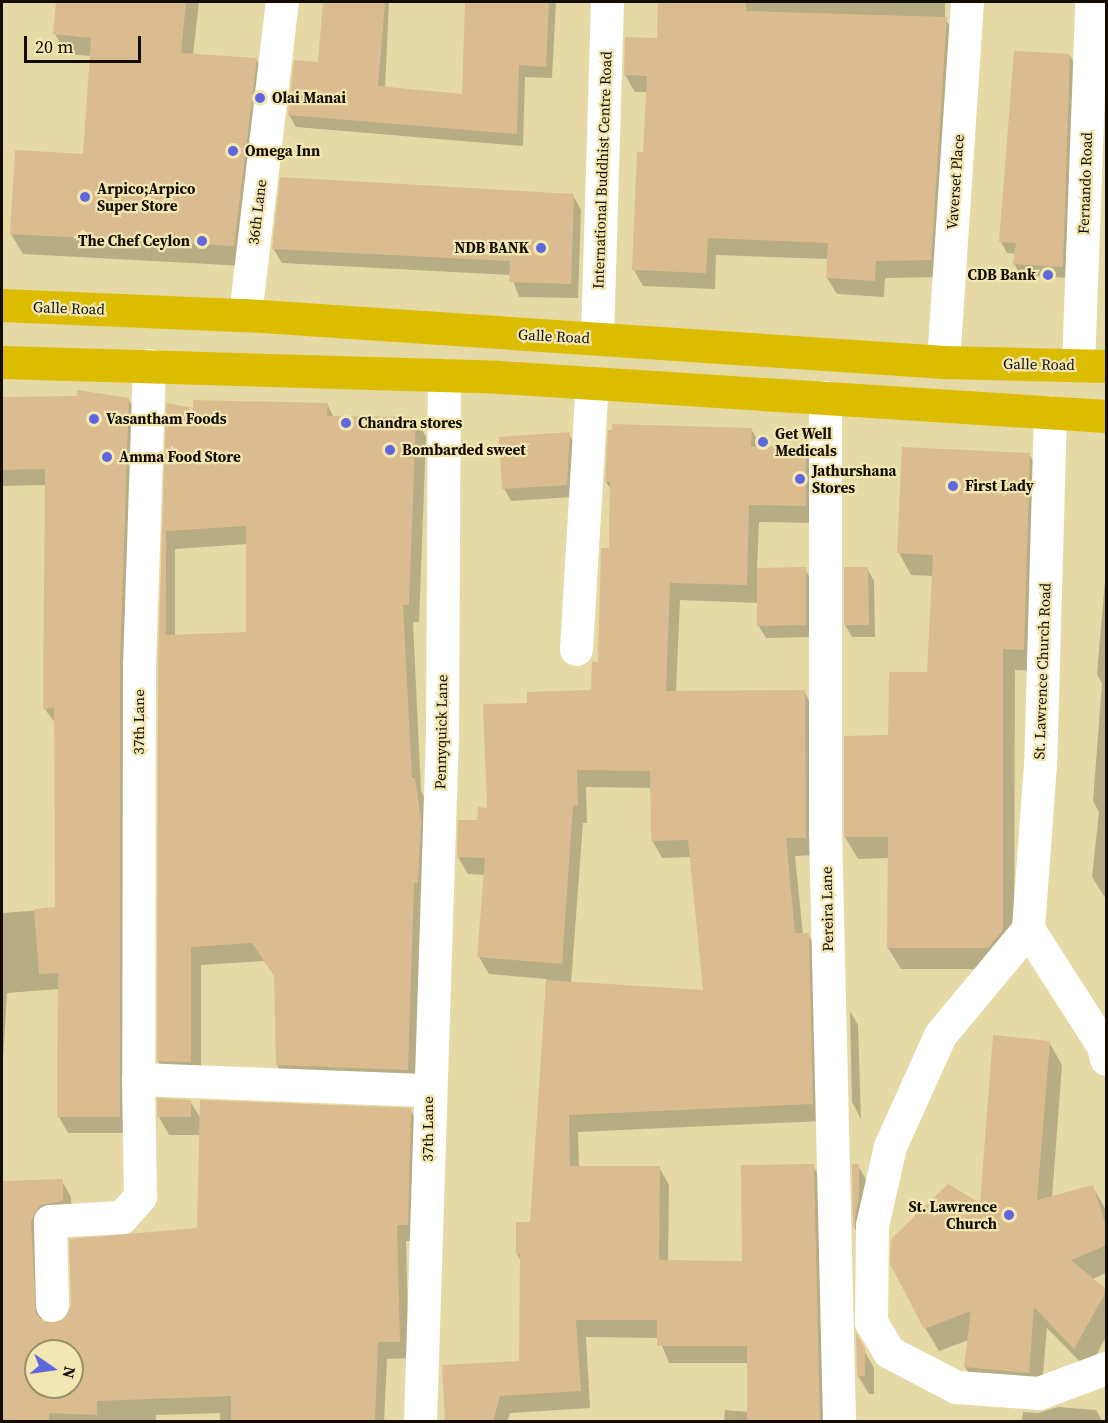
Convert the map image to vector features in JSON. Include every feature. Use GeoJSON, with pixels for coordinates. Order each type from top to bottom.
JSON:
{"type":"FeatureCollection","features":[{"type":"Feature","properties":{"kind":"highway","name":"Galle Road"},"geometry":{"type":"LineString","coordinates":[[2,306],[245,315],[944,362],[1092,366]]}},
{"type":"Feature","properties":{"kind":"highway"},"geometry":{"type":"LineString","coordinates":[[2,362],[444,375],[1107,416]]}},
{"type":"Feature","properties":{"kind":"street","name":"36th Lane"},"geometry":{"type":"LineString","coordinates":[[245,315],[282,2]]}},
{"type":"Feature","properties":{"kind":"street","name":"International Buddhist Centre Road"},"geometry":{"type":"LineString","coordinates":[[597,338],[607,2]]}},
{"type":"Feature","properties":{"kind":"street","name":"Vaverset Place"},"geometry":{"type":"LineString","coordinates":[[944,362],[967,2]]}},
{"type":"Feature","properties":{"kind":"street","name":"Fernando Road"},"geometry":{"type":"LineString","coordinates":[[1091,2],[1092,366]]}},
{"type":"Feature","properties":{"kind":"street","name":"37th Lane"},"geometry":{"type":"LineString","coordinates":[[52,1305],[51,1221],[122,1217],[140,1196],[139,663],[149,365]]}},
{"type":"Feature","properties":{"kind":"street","name":"Pennyquick Lane"},"geometry":{"type":"LineString","coordinates":[[430,1090],[442,734],[444,375]]}},
{"type":"Feature","properties":{"kind":"street"},"geometry":{"type":"LineString","coordinates":[[576,650],[592,383]]}},
{"type":"Feature","properties":{"kind":"street","name":"Pereira Lane"},"geometry":{"type":"LineString","coordinates":[[825,397],[825,842],[839,1422]]}},
{"type":"Feature","properties":{"kind":"street","name":"St. Lawrence Church Road"},"geometry":{"type":"LineString","coordinates":[[1028,929],[1040,765],[1050,412]]}},
{"type":"Feature","properties":{"kind":"street"},"geometry":{"type":"LineString","coordinates":[[1107,1059],[1103,1046],[1028,929],[940,1035],[890,1146],[872,1225],[871,1322],[889,1352],[957,1388],[1039,1393],[1107,1368]]}},
{"type":"Feature","properties":{"kind":"street","name":"37th Lane"},"geometry":{"type":"LineString","coordinates":[[138,1079],[430,1090],[420,1422]]}},
{"type":"Feature","properties":{"kind":"building"},"geometry":{"type":"Polygon","coordinates":[[[56,2],[186,2],[181,53],[257,58],[234,246],[10,234],[15,150],[83,154],[91,38],[53,34],[56,2]]]}},
{"type":"Feature","properties":{"kind":"building"},"geometry":{"type":"Polygon","coordinates":[[[323,2],[385,2],[378,86],[462,94],[465,2],[549,2],[546,67],[519,65],[517,134],[288,115],[294,60],[318,62],[323,2]]]}},
{"type":"Feature","properties":{"kind":"building"},"geometry":{"type":"Polygon","coordinates":[[[658,2],[746,2],[746,11],[947,17],[931,260],[876,261],[875,281],[826,278],[828,243],[708,238],[706,273],[632,270],[637,152],[643,152],[647,76],[624,75],[625,37],[657,38],[658,2]]]}},
{"type":"Feature","properties":{"kind":"building"},"geometry":{"type":"Polygon","coordinates":[[[1014,51],[1070,54],[1063,267],[1013,264],[1016,243],[999,242],[1014,51]]]}},
{"type":"Feature","properties":{"kind":"building"},"geometry":{"type":"Polygon","coordinates":[[[280,177],[574,194],[571,284],[509,282],[510,261],[272,249],[280,177]]]}},
{"type":"Feature","properties":{"kind":"building"},"geometry":{"type":"Polygon","coordinates":[[[77,390],[129,398],[120,662],[120,1117],[57,1117],[58,973],[39,974],[34,909],[55,907],[54,708],[43,709],[45,469],[2,470],[2,397],[77,396],[77,390]]]}},
{"type":"Feature","properties":{"kind":"building"},"geometry":{"type":"Polygon","coordinates":[[[193,400],[328,403],[327,416],[416,417],[409,605],[403,605],[412,778],[415,778],[421,819],[418,883],[414,883],[408,1070],[276,1065],[274,976],[252,943],[191,947],[191,1062],[157,1061],[158,663],[166,403],[193,408],[193,400]],[[246,526],[166,531],[166,635],[246,632],[246,526]]]}},
{"type":"Feature","properties":{"kind":"building"},"geometry":{"type":"Polygon","coordinates":[[[612,424],[752,428],[751,446],[806,447],[806,506],[749,505],[747,585],[670,583],[666,691],[805,690],[806,838],[786,838],[795,933],[809,933],[813,1104],[569,1115],[570,1166],[660,1166],[659,1260],[742,1261],[741,1165],[814,1164],[820,1422],[747,1422],[747,1346],[657,1346],[657,1320],[576,1320],[581,1391],[500,1396],[493,1422],[445,1422],[442,1365],[519,1361],[520,1254],[516,1254],[516,1222],[530,1222],[546,980],[703,990],[688,840],[651,841],[650,771],[577,770],[578,805],[573,806],[562,964],[477,957],[485,858],[457,857],[458,820],[477,820],[478,807],[487,808],[483,704],[527,703],[527,692],[591,690],[592,662],[598,662],[601,548],[609,548],[610,482],[605,482],[608,430],[612,430],[612,424]]]}},
{"type":"Feature","properties":{"kind":"building"},"geometry":{"type":"Polygon","coordinates":[[[570,432],[567,485],[502,489],[499,437],[570,432]]]}},
{"type":"Feature","properties":{"kind":"building"},"geometry":{"type":"Polygon","coordinates":[[[902,447],[1030,453],[1024,650],[1003,649],[1003,930],[988,948],[887,948],[888,837],[844,837],[844,736],[888,735],[889,672],[927,672],[933,555],[897,553],[902,447]]]}},
{"type":"Feature","properties":{"kind":"building"},"geometry":{"type":"Polygon","coordinates":[[[806,567],[806,625],[757,626],[757,568],[806,567]]]}},
{"type":"Feature","properties":{"kind":"building"},"geometry":{"type":"Polygon","coordinates":[[[844,567],[868,567],[869,625],[844,625],[844,567]]]}},
{"type":"Feature","properties":{"kind":"building","name":"St. Lawrence Church"},"geometry":{"type":"Polygon","coordinates":[[[993,1035],[1050,1041],[1037,1200],[1093,1185],[1107,1229],[1107,1245],[1071,1260],[1107,1290],[1074,1349],[1034,1307],[1029,1373],[964,1367],[971,1311],[924,1329],[890,1264],[891,1239],[948,1184],[980,1203],[993,1035]]]}},
{"type":"Feature","properties":{"kind":"building"},"geometry":{"type":"Polygon","coordinates":[[[157,1098],[191,1100],[191,1117],[157,1117],[157,1098]]]}},
{"type":"Feature","properties":{"kind":"building"},"geometry":{"type":"Polygon","coordinates":[[[200,1100],[411,1108],[408,1225],[397,1225],[400,1342],[378,1342],[375,1422],[231,1422],[231,1396],[97,1401],[97,1415],[49,1413],[49,1422],[2,1419],[2,1181],[63,1179],[63,1201],[40,1205],[31,1221],[36,1314],[44,1322],[61,1321],[71,1305],[69,1239],[197,1228],[200,1100]]]}},
{"type":"Feature","properties":{"kind":"building"},"geometry":{"type":"Polygon","coordinates":[[[852,1164],[859,1164],[859,1197],[853,1230],[852,1164]]]}},
{"type":"Feature","properties":{"kind":"building"},"geometry":{"type":"Polygon","coordinates":[[[856,1333],[865,1348],[865,1376],[857,1376],[856,1333]]]}},
{"type":"Feature","properties":{"kind":"place","name":"Olai Manai"},"geometry":{"type":"Point","coordinates":[260,98]}},
{"type":"Feature","properties":{"kind":"place","name":"Omega Inn"},"geometry":{"type":"Point","coordinates":[233,151]}},
{"type":"Feature","properties":{"kind":"place","name":"Arpico;Arpico Super Store"},"geometry":{"type":"Point","coordinates":[85,197]}},
{"type":"Feature","properties":{"kind":"place","name":"The Chef Ceylon"},"geometry":{"type":"Point","coordinates":[202,241]}},
{"type":"Feature","properties":{"kind":"place","name":"NDB BANK"},"geometry":{"type":"Point","coordinates":[541,248]}},
{"type":"Feature","properties":{"kind":"place","name":"CDB Bank"},"geometry":{"type":"Point","coordinates":[1048,275]}},
{"type":"Feature","properties":{"kind":"place","name":"Vasantham Foods"},"geometry":{"type":"Point","coordinates":[94,419]}},
{"type":"Feature","properties":{"kind":"place","name":"Chandra stores"},"geometry":{"type":"Point","coordinates":[346,423]}},
{"type":"Feature","properties":{"kind":"place","name":"Get Well Medicals"},"geometry":{"type":"Point","coordinates":[763,442]}},
{"type":"Feature","properties":{"kind":"place","name":"Bombarded sweet"},"geometry":{"type":"Point","coordinates":[390,450]}},
{"type":"Feature","properties":{"kind":"place","name":"Amma Food Store"},"geometry":{"type":"Point","coordinates":[107,457]}},
{"type":"Feature","properties":{"kind":"place","name":"Jathurshana Stores"},"geometry":{"type":"Point","coordinates":[800,479]}},
{"type":"Feature","properties":{"kind":"place","name":"First Lady"},"geometry":{"type":"Point","coordinates":[953,486]}},
{"type":"Feature","properties":{"kind":"place","name":"St. Lawrence Church"},"geometry":{"type":"Point","coordinates":[1009,1215]}}]}
